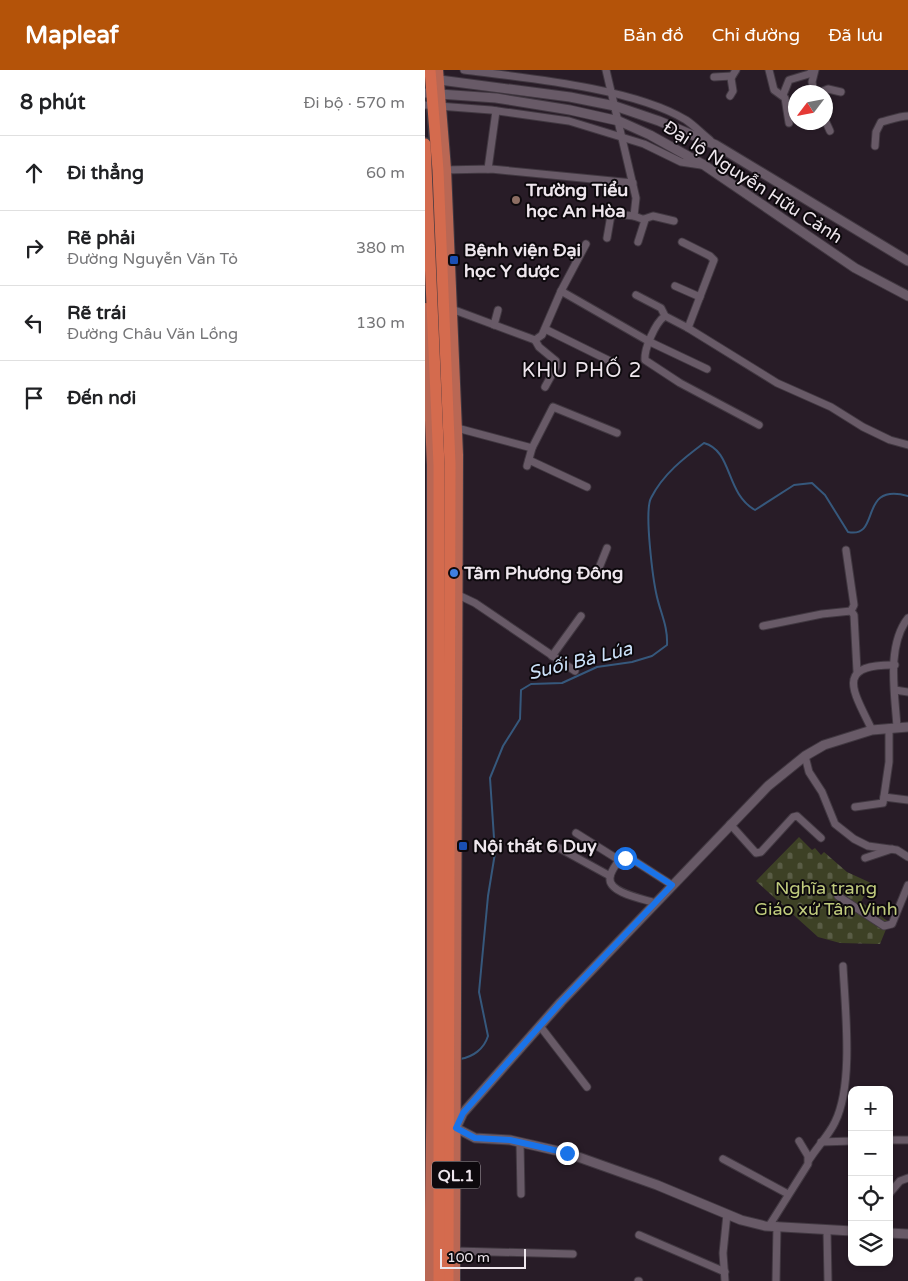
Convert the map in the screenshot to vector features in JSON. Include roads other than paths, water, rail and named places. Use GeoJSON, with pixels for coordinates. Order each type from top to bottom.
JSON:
{"type":"FeatureCollection","features":[{"type":"Feature","properties":{"kind":"highway","name":"QL.1"},"geometry":{"type":"LineString","coordinates":[[432,75],[433,106],[442,170],[447,307],[441,465],[432,605],[432,878],[444,1054],[438,1127],[439,1281]]}},
{"type":"Feature","properties":{"kind":"highway","name":"QL.1"},"geometry":{"type":"LineString","coordinates":[[425,144],[428,328],[454,593],[453,791],[440,1015]]}},
{"type":"Feature","properties":{"kind":"highway","name":"QL.1"},"geometry":{"type":"LineString","coordinates":[[438,1127],[448,1281]]}},
{"type":"Feature","properties":{"kind":"main road","name":"QL.1"},"geometry":{"type":"LineString","coordinates":[[441,465],[457,428],[447,307]]}},
{"type":"Feature","properties":{"kind":"main road","name":"QL.1"},"geometry":{"type":"LineString","coordinates":[[425,308],[428,328]]}},
{"type":"Feature","properties":{"kind":"main road","name":"QL.1"},"geometry":{"type":"LineString","coordinates":[[429,1281],[427,1180],[438,1127],[444,1069],[440,1015]]}},
{"type":"Feature","properties":{"kind":"main road","name":"QL.1"},"geometry":{"type":"LineString","coordinates":[[438,1127],[455,1251],[455,1281]]}},
{"type":"Feature","properties":{"kind":"street"},"geometry":{"type":"LineString","coordinates":[[464,70],[491,72],[612,94],[658,108],[687,121],[715,145]]}},
{"type":"Feature","properties":{"kind":"street"},"geometry":{"type":"LineString","coordinates":[[606,70],[637,198],[634,216]]}},
{"type":"Feature","properties":{"kind":"street"},"geometry":{"type":"LineString","coordinates":[[769,70],[774,90],[783,95]]}},
{"type":"Feature","properties":{"kind":"street"},"geometry":{"type":"LineString","coordinates":[[788,118],[783,95],[789,80],[809,74],[814,70]]}},
{"type":"Feature","properties":{"kind":"street"},"geometry":{"type":"LineString","coordinates":[[813,85],[814,70]]}},
{"type":"Feature","properties":{"kind":"street"},"geometry":{"type":"LineString","coordinates":[[714,77],[734,73],[733,91],[730,96]]}},
{"type":"Feature","properties":{"kind":"street","name":"Đại lộ Nguyễn Hữu Cảnh"},"geometry":{"type":"LineString","coordinates":[[432,75],[615,106],[659,121],[715,145],[908,260]]}},
{"type":"Feature","properties":{"kind":"street"},"geometry":{"type":"LineString","coordinates":[[833,90],[841,92]]}},
{"type":"Feature","properties":{"kind":"street","name":"Đại lộ Nguyễn Hữu Cảnh"},"geometry":{"type":"LineString","coordinates":[[433,93],[514,101],[570,110],[619,121],[650,135],[704,165],[855,268],[908,296]]}},
{"type":"Feature","properties":{"kind":"street"},"geometry":{"type":"LineString","coordinates":[[433,106],[496,111],[569,121],[644,144],[681,162],[704,165]]}},
{"type":"Feature","properties":{"kind":"street"},"geometry":{"type":"LineString","coordinates":[[488,169],[496,111]]}},
{"type":"Feature","properties":{"kind":"street"},"geometry":{"type":"LineString","coordinates":[[875,146],[876,132],[881,122],[901,116],[908,116]]}},
{"type":"Feature","properties":{"kind":"street"},"geometry":{"type":"LineString","coordinates":[[442,170],[488,169],[633,183]]}},
{"type":"Feature","properties":{"kind":"street"},"geometry":{"type":"LineString","coordinates":[[607,238],[613,214],[644,219],[653,216],[674,221]]}},
{"type":"Feature","properties":{"kind":"street"},"geometry":{"type":"LineString","coordinates":[[638,242],[644,219]]}},
{"type":"Feature","properties":{"kind":"street"},"geometry":{"type":"LineString","coordinates":[[682,242],[711,256],[714,260],[688,328]]}},
{"type":"Feature","properties":{"kind":"street"},"geometry":{"type":"LineString","coordinates":[[535,340],[539,339],[545,329],[561,291],[586,244]]}},
{"type":"Feature","properties":{"kind":"street"},"geometry":{"type":"LineString","coordinates":[[675,286],[700,297]]}},
{"type":"Feature","properties":{"kind":"street"},"geometry":{"type":"LineString","coordinates":[[561,291],[650,342],[707,370]]}},
{"type":"Feature","properties":{"kind":"street"},"geometry":{"type":"LineString","coordinates":[[636,295],[661,308],[665,316],[688,328],[777,383],[831,407],[870,430],[908,445]]}},
{"type":"Feature","properties":{"kind":"street"},"geometry":{"type":"LineString","coordinates":[[447,307],[535,340],[557,363],[545,387]]}},
{"type":"Feature","properties":{"kind":"street"},"geometry":{"type":"LineString","coordinates":[[494,325],[498,310]]}},
{"type":"Feature","properties":{"kind":"street"},"geometry":{"type":"LineString","coordinates":[[665,316],[650,342],[644,359],[647,363],[759,425]]}},
{"type":"Feature","properties":{"kind":"street"},"geometry":{"type":"LineString","coordinates":[[545,329],[612,362]]}},
{"type":"Feature","properties":{"kind":"street"},"geometry":{"type":"LineString","coordinates":[[587,487],[528,463],[532,448],[553,407],[617,433]]}},
{"type":"Feature","properties":{"kind":"street"},"geometry":{"type":"LineString","coordinates":[[457,428],[532,448]]}},
{"type":"Feature","properties":{"kind":"street"},"geometry":{"type":"LineString","coordinates":[[597,573],[607,548]]}},
{"type":"Feature","properties":{"kind":"street"},"geometry":{"type":"LineString","coordinates":[[846,550],[854,605],[851,611]]}},
{"type":"Feature","properties":{"kind":"street"},"geometry":{"type":"LineString","coordinates":[[454,593],[475,603],[575,671]]}},
{"type":"Feature","properties":{"kind":"street"},"geometry":{"type":"LineString","coordinates":[[763,626],[822,614],[851,611]]}},
{"type":"Feature","properties":{"kind":"street"},"geometry":{"type":"LineString","coordinates":[[851,611],[854,615],[857,672]]}},
{"type":"Feature","properties":{"kind":"street"},"geometry":{"type":"LineString","coordinates":[[552,656],[581,616]]}},
{"type":"Feature","properties":{"kind":"street"},"geometry":{"type":"LineString","coordinates":[[855,807],[881,804],[884,797],[893,728],[895,665],[900,632],[908,618]]}},
{"type":"Feature","properties":{"kind":"street"},"geometry":{"type":"LineString","coordinates":[[872,730],[853,685],[853,678],[857,672],[873,665],[895,665]]}},
{"type":"Feature","properties":{"kind":"street"},"geometry":{"type":"LineString","coordinates":[[895,690],[908,692]]}},
{"type":"Feature","properties":{"kind":"street"},"geometry":{"type":"LineString","coordinates":[[438,1127],[463,1113],[540,1026],[768,786],[805,756],[839,739],[872,730],[908,727]]}},
{"type":"Feature","properties":{"kind":"street"},"geometry":{"type":"LineString","coordinates":[[805,756],[809,772],[822,792],[835,824],[854,839],[868,846],[892,849],[908,858]]}},
{"type":"Feature","properties":{"kind":"street"},"geometry":{"type":"LineString","coordinates":[[884,797],[908,800]]}},
{"type":"Feature","properties":{"kind":"street"},"geometry":{"type":"LineString","coordinates":[[730,824],[756,853],[761,852],[793,817],[797,816],[821,838]]}},
{"type":"Feature","properties":{"kind":"street"},"geometry":{"type":"LineString","coordinates":[[575,833],[619,860],[630,858],[672,885]]}},
{"type":"Feature","properties":{"kind":"street"},"geometry":{"type":"LineString","coordinates":[[559,848],[610,876]]}},
{"type":"Feature","properties":{"kind":"street"},"geometry":{"type":"LineString","coordinates":[[865,858],[892,849]]}},
{"type":"Feature","properties":{"kind":"street"},"geometry":{"type":"LineString","coordinates":[[619,860],[610,876],[610,881],[617,891],[656,903]]}},
{"type":"Feature","properties":{"kind":"street"},"geometry":{"type":"LineString","coordinates":[[838,896],[888,926],[892,924],[908,884]]}},
{"type":"Feature","properties":{"kind":"street"},"geometry":{"type":"LineString","coordinates":[[776,1281],[773,1226],[788,1194],[835,1123],[841,1104],[847,1054],[843,966]]}},
{"type":"Feature","properties":{"kind":"street"},"geometry":{"type":"LineString","coordinates":[[540,1026],[587,1087]]}},
{"type":"Feature","properties":{"kind":"street"},"geometry":{"type":"LineString","coordinates":[[438,1127],[475,1138],[520,1142],[552,1148],[597,1162],[741,1220],[773,1226],[848,1231]]}},
{"type":"Feature","properties":{"kind":"street"},"geometry":{"type":"LineString","coordinates":[[893,1140],[908,1140]]}},
{"type":"Feature","properties":{"kind":"street"},"geometry":{"type":"LineString","coordinates":[[799,1141],[809,1160]]}},
{"type":"Feature","properties":{"kind":"street"},"geometry":{"type":"LineString","coordinates":[[821,1142],[848,1141]]}},
{"type":"Feature","properties":{"kind":"street"},"geometry":{"type":"LineString","coordinates":[[520,1142],[521,1194]]}},
{"type":"Feature","properties":{"kind":"street"},"geometry":{"type":"LineString","coordinates":[[723,1159],[788,1194]]}},
{"type":"Feature","properties":{"kind":"street"},"geometry":{"type":"LineString","coordinates":[[893,1189],[900,1181],[908,1178]]}},
{"type":"Feature","properties":{"kind":"street"},"geometry":{"type":"LineString","coordinates":[[725,1281],[723,1253],[727,1214]]}},
{"type":"Feature","properties":{"kind":"street"},"geometry":{"type":"LineString","coordinates":[[827,1230],[828,1281]]}},
{"type":"Feature","properties":{"kind":"street"},"geometry":{"type":"LineString","coordinates":[[893,1233],[908,1234]]}},
{"type":"Feature","properties":{"kind":"street"},"geometry":{"type":"LineString","coordinates":[[639,1235],[725,1272]]}},
{"type":"Feature","properties":{"kind":"street"},"geometry":{"type":"LineString","coordinates":[[455,1251],[573,1254]]}},
{"type":"Feature","properties":{"kind":"waterway","name":"Suối Bà Lúa"},"geometry":{"type":"LineString","coordinates":[[460,1059],[477,1052],[484,1045],[488,1036],[479,992],[488,896],[495,853],[490,778],[503,746],[520,719],[521,690],[531,684],[562,683],[597,667],[632,662],[652,656],[667,645],[665,626],[655,588],[651,562],[648,517],[651,498],[662,481],[704,443],[713,447],[720,454],[738,493],[745,503],[755,510],[794,485],[812,483],[825,495],[848,532],[858,532],[865,527],[876,503],[882,497],[892,494],[908,496]]}},
{"type":"Feature","properties":{"kind":"place","name":"Trường Tiểu học An Hòa"},"geometry":{"type":"Point","coordinates":[516,200]}},
{"type":"Feature","properties":{"kind":"place","name":"Bệnh viện Đại học Y dược"},"geometry":{"type":"Point","coordinates":[454,260]}},
{"type":"Feature","properties":{"kind":"place","name":"Tâm Phương Đông"},"geometry":{"type":"Point","coordinates":[454,573]}},
{"type":"Feature","properties":{"kind":"place","name":"Nội thất 6 Duy"},"geometry":{"type":"Point","coordinates":[463,846]}},
{"type":"Feature","properties":{"kind":"district","name":"KHU PHỐ 2"},"geometry":{"type":"Point","coordinates":[582,370]}},
{"type":"Feature","properties":{"kind":"park label","name":"Nghĩa trang Giáo xứ Tân Vinh"},"geometry":{"type":"Point","coordinates":[826,898]}}]}
